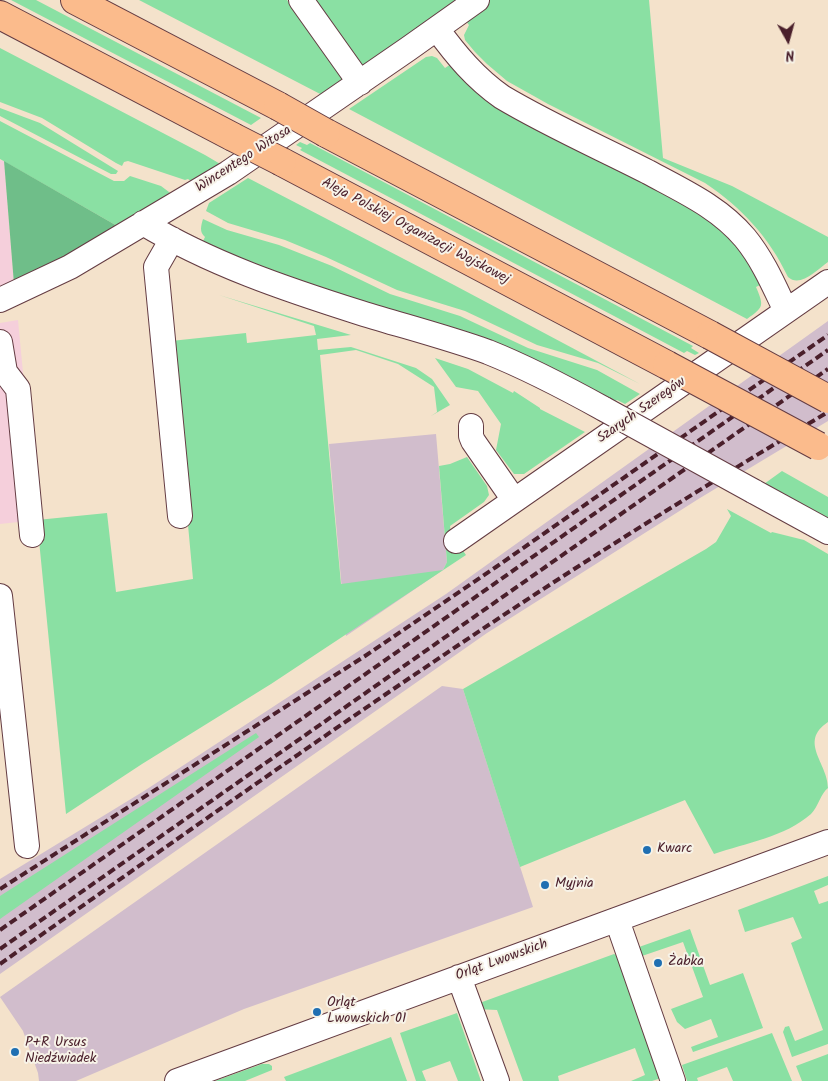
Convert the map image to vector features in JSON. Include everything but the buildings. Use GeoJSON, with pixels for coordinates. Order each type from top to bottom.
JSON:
{"type":"FeatureCollection","features":[{"type":"Feature","properties":{"kind":"highway"},"geometry":{"type":"LineString","coordinates":[[75,0],[710,334],[828,399]]}},
{"type":"Feature","properties":{"kind":"highway","name":"Aleja Polskiej Organizacji Wojskowej"},"geometry":{"type":"LineString","coordinates":[[0,15],[667,364],[823,449]]}},
{"type":"Feature","properties":{"kind":"street"},"geometry":{"type":"LineString","coordinates":[[301,0],[360,83]]}},
{"type":"Feature","properties":{"kind":"street","name":"Wincentego Witosa"},"geometry":{"type":"LineString","coordinates":[[0,300],[70,266],[233,169],[360,83],[475,1]]}},
{"type":"Feature","properties":{"kind":"street"},"geometry":{"type":"LineString","coordinates":[[437,29],[467,68],[502,97],[690,194],[723,217],[744,237],[757,254],[786,311]]}},
{"type":"Feature","properties":{"kind":"street"},"geometry":{"type":"LineString","coordinates":[[143,223],[172,240],[216,261],[275,285],[488,352],[550,380],[828,532]]}},
{"type":"Feature","properties":{"kind":"street"},"geometry":{"type":"LineString","coordinates":[[172,240],[156,267],[180,516]]}},
{"type":"Feature","properties":{"kind":"street","name":"Szarych Szeregów"},"geometry":{"type":"LineString","coordinates":[[456,541],[828,282]]}},
{"type":"Feature","properties":{"kind":"street"},"geometry":{"type":"LineString","coordinates":[[0,342],[5,372],[18,389],[32,535]]}},
{"type":"Feature","properties":{"kind":"street"},"geometry":{"type":"LineString","coordinates":[[471,426],[473,441],[514,500]]}},
{"type":"Feature","properties":{"kind":"street"},"geometry":{"type":"LineString","coordinates":[[0,596],[27,846]]}},
{"type":"Feature","properties":{"kind":"street","name":"Orląt Lwowskich"},"geometry":{"type":"LineString","coordinates":[[178,1081],[828,842]]}},
{"type":"Feature","properties":{"kind":"street"},"geometry":{"type":"LineString","coordinates":[[617,920],[673,1081]]}},
{"type":"Feature","properties":{"kind":"street"},"geometry":{"type":"LineString","coordinates":[[459,977],[497,1081]]}},
{"type":"Feature","properties":{"kind":"shaded area"},"geometry":{"type":"Polygon","coordinates":[[[0,160],[4,161],[14,284],[0,287],[0,160]]]}},
{"type":"Feature","properties":{"kind":"shaded area"},"geometry":{"type":"Polygon","coordinates":[[[18,320],[37,520],[0,524],[0,323],[18,320]]]}},
{"type":"Feature","properties":{"kind":"shaded area"},"geometry":{"type":"Polygon","coordinates":[[[828,321],[828,421],[700,498],[487,633],[0,974],[0,879],[144,791],[446,594],[828,321]]]}},
{"type":"Feature","properties":{"kind":"shaded area"},"geometry":{"type":"Polygon","coordinates":[[[436,434],[447,562],[443,570],[346,636],[329,444],[436,434]]]}},
{"type":"Feature","properties":{"kind":"shaded area"},"geometry":{"type":"Polygon","coordinates":[[[442,686],[463,689],[533,907],[244,1009],[76,1081],[39,1081],[23,1031],[0,997],[442,686]]]}},
{"type":"Feature","properties":{"kind":"green space"},"geometry":{"type":"Polygon","coordinates":[[[11,0],[36,0],[261,118],[251,125],[11,0]]]}},
{"type":"Feature","properties":{"kind":"green space"},"geometry":{"type":"Polygon","coordinates":[[[139,0],[287,0],[345,79],[324,96],[139,0]]]}},
{"type":"Feature","properties":{"kind":"green space"},"geometry":{"type":"Polygon","coordinates":[[[311,0],[461,0],[363,67],[311,0]]]}},
{"type":"Feature","properties":{"kind":"green space"},"geometry":{"type":"Polygon","coordinates":[[[490,0],[649,0],[663,158],[732,186],[828,237],[828,262],[808,277],[793,280],[788,277],[772,249],[753,224],[743,213],[705,183],[548,104],[507,81],[487,64],[465,40],[464,35],[469,25],[465,20],[490,0]]]}},
{"type":"Feature","properties":{"kind":"green space"},"geometry":{"type":"Polygon","coordinates":[[[0,48],[222,165],[193,183],[188,179],[185,180],[128,161],[124,162],[122,166],[42,118],[0,102],[0,48]]]}},
{"type":"Feature","properties":{"kind":"green space"},"geometry":{"type":"Polygon","coordinates":[[[432,56],[437,58],[445,68],[451,64],[697,209],[735,242],[762,284],[756,287],[761,302],[757,312],[747,319],[349,109],[426,57],[432,56]]]}},
{"type":"Feature","properties":{"kind":"green space"},"geometry":{"type":"Polygon","coordinates":[[[0,108],[40,123],[118,171],[116,174],[111,174],[0,116],[0,108]]]}},
{"type":"Feature","properties":{"kind":"green space"},"geometry":{"type":"Polygon","coordinates":[[[0,121],[114,181],[124,181],[130,176],[161,186],[173,195],[119,227],[0,159],[0,121]]]}},
{"type":"Feature","properties":{"kind":"green space"},"geometry":{"type":"Polygon","coordinates":[[[300,142],[307,145],[310,143],[693,346],[691,348],[699,353],[695,355],[687,351],[684,353],[300,150],[302,148],[296,145],[300,142]]]}},
{"type":"Feature","properties":{"kind":"green space"},"geometry":{"type":"Polygon","coordinates":[[[4,161],[119,227],[14,284],[4,161]]]}},
{"type":"Feature","properties":{"kind":"green space"},"geometry":{"type":"Polygon","coordinates":[[[248,178],[640,384],[598,363],[537,345],[465,311],[397,290],[285,240],[228,223],[206,211],[209,203],[248,178]]]}},
{"type":"Feature","properties":{"kind":"green space"},"geometry":{"type":"Polygon","coordinates":[[[203,219],[227,230],[279,245],[332,266],[390,294],[460,316],[528,348],[597,370],[640,394],[625,404],[617,400],[614,402],[436,324],[289,278],[202,243],[205,237],[201,231],[203,219]]]}},
{"type":"Feature","properties":{"kind":"green space"},"geometry":{"type":"Polygon","coordinates":[[[219,295],[351,335],[317,339],[318,350],[351,347],[416,368],[432,379],[450,405],[431,416],[437,412],[434,387],[398,364],[356,350],[320,355],[341,584],[443,570],[447,562],[439,466],[467,457],[487,486],[489,495],[484,502],[450,526],[451,534],[466,555],[271,684],[142,764],[66,814],[37,520],[107,513],[116,592],[193,579],[171,341],[246,333],[247,343],[316,335],[314,326],[219,295]]]}},
{"type":"Feature","properties":{"kind":"green space"},"geometry":{"type":"Polygon","coordinates":[[[435,358],[468,369],[513,393],[514,391],[540,409],[585,432],[524,474],[514,474],[496,450],[501,424],[478,391],[456,387],[435,358]]]}},
{"type":"Feature","properties":{"kind":"green space"},"geometry":{"type":"Polygon","coordinates":[[[782,471],[828,497],[828,519],[764,484],[782,471]]]}},
{"type":"Feature","properties":{"kind":"green space"},"geometry":{"type":"Polygon","coordinates":[[[727,509],[771,533],[804,540],[828,554],[828,722],[819,730],[815,737],[815,745],[827,779],[828,788],[811,814],[801,822],[777,834],[714,854],[685,800],[520,867],[463,689],[706,549],[716,542],[731,516],[727,509]]]}},
{"type":"Feature","properties":{"kind":"green space"},"geometry":{"type":"Polygon","coordinates":[[[256,733],[259,737],[0,919],[0,896],[256,733]]]}},
{"type":"Feature","properties":{"kind":"green space"},"geometry":{"type":"Polygon","coordinates":[[[828,876],[828,885],[814,891],[819,904],[828,901],[828,1044],[792,1057],[783,1032],[785,1027],[789,1026],[795,1041],[823,1030],[791,943],[802,938],[793,917],[745,932],[738,910],[828,876]]]}},
{"type":"Feature","properties":{"kind":"green space"},"geometry":{"type":"Polygon","coordinates":[[[690,929],[710,985],[743,973],[763,1028],[693,1052],[691,1047],[718,1037],[711,1019],[685,1029],[677,1022],[671,1009],[703,997],[683,942],[642,956],[639,947],[690,929]]]}},
{"type":"Feature","properties":{"kind":"green space"},"geometry":{"type":"Polygon","coordinates":[[[614,954],[618,956],[661,1078],[652,1081],[631,1081],[645,1075],[635,1048],[558,1076],[559,1081],[523,1081],[497,1010],[475,1009],[474,1005],[614,954]]]}},
{"type":"Feature","properties":{"kind":"green space"},"geometry":{"type":"Polygon","coordinates":[[[457,1013],[481,1081],[458,1081],[450,1061],[422,1071],[426,1081],[416,1081],[400,1033],[457,1013]]]}},
{"type":"Feature","properties":{"kind":"green space"},"geometry":{"type":"Polygon","coordinates":[[[772,1033],[792,1081],[733,1081],[727,1067],[697,1078],[698,1081],[687,1081],[682,1065],[772,1033]]]}},
{"type":"Feature","properties":{"kind":"green space"},"geometry":{"type":"Polygon","coordinates":[[[391,1037],[407,1081],[286,1081],[284,1077],[391,1037]]]}},
{"type":"Feature","properties":{"kind":"green space"},"geometry":{"type":"Polygon","coordinates":[[[828,1054],[828,1081],[802,1081],[796,1066],[828,1054]]]}},
{"type":"Feature","properties":{"kind":"green space"},"geometry":{"type":"Polygon","coordinates":[[[262,1064],[269,1064],[272,1066],[272,1070],[245,1081],[215,1081],[262,1064]]]}},
{"type":"Feature","properties":{"kind":"railway"},"geometry":{"type":"LineString","coordinates":[[0,889],[365,656],[828,335]]}},
{"type":"Feature","properties":{"kind":"railway"},"geometry":{"type":"LineString","coordinates":[[0,930],[828,350]]}},
{"type":"Feature","properties":{"kind":"railway"},"geometry":{"type":"LineString","coordinates":[[0,949],[828,369]]}},
{"type":"Feature","properties":{"kind":"railway"},"geometry":{"type":"LineString","coordinates":[[0,964],[264,778],[464,642],[642,526],[828,412]]}},
{"type":"Feature","properties":{"kind":"place","name":"Kwarc"},"geometry":{"type":"Point","coordinates":[647,850]}},
{"type":"Feature","properties":{"kind":"place","name":"Myjnia"},"geometry":{"type":"Point","coordinates":[545,885]}},
{"type":"Feature","properties":{"kind":"place","name":"Żabka"},"geometry":{"type":"Point","coordinates":[658,963]}},
{"type":"Feature","properties":{"kind":"place","name":"Orląt Lwowskich 01"},"geometry":{"type":"Point","coordinates":[317,1012]}},
{"type":"Feature","properties":{"kind":"place","name":"P+R Ursus Niedźwiadek"},"geometry":{"type":"Point","coordinates":[15,1052]}}]}
